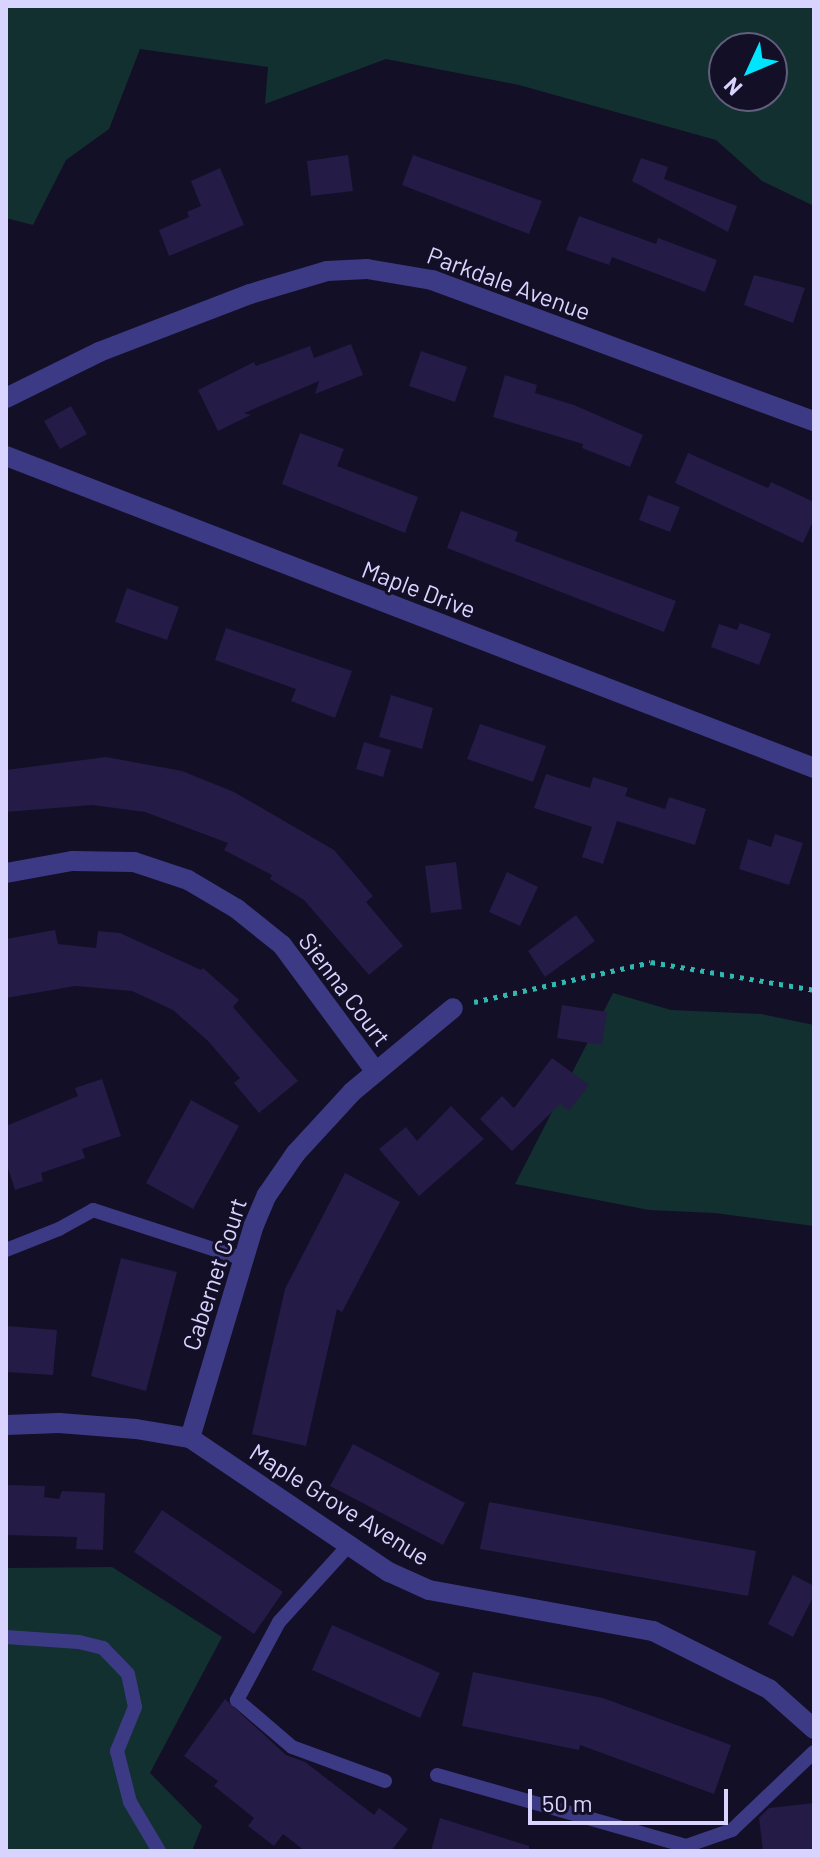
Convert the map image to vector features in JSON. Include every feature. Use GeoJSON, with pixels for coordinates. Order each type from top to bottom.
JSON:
{"type":"FeatureCollection","features":[{"type":"Feature","properties":{"kind":"street","name":"Parkdale Avenue"},"geometry":{"type":"LineString","coordinates":[[6,398],[99,352],[250,294],[327,271],[367,269],[432,280],[814,421]]}},
{"type":"Feature","properties":{"kind":"street","name":"Maple Drive"},"geometry":{"type":"LineString","coordinates":[[6,456],[814,768]]}},
{"type":"Feature","properties":{"kind":"street","name":"Sienna Court"},"geometry":{"type":"LineString","coordinates":[[6,873],[72,861],[134,862],[188,880],[237,909],[282,945],[376,1072]]}},
{"type":"Feature","properties":{"kind":"street","name":"Cabernet Court"},"geometry":{"type":"LineString","coordinates":[[190,1438],[241,1266],[267,1195],[296,1153],[352,1092],[453,1008]]}},
{"type":"Feature","properties":{"kind":"street","name":"Maple Grove Avenue"},"geometry":{"type":"LineString","coordinates":[[6,1425],[59,1423],[136,1429],[190,1438],[389,1572],[429,1590],[653,1631],[769,1689],[814,1729]]}},
{"type":"Feature","properties":{"kind":"lane"},"geometry":{"type":"LineString","coordinates":[[6,1250],[59,1229],[93,1210],[238,1257],[241,1266]]}},
{"type":"Feature","properties":{"kind":"lane"},"geometry":{"type":"LineString","coordinates":[[349,1545],[279,1622],[237,1700],[292,1747],[385,1781]]}},
{"type":"Feature","properties":{"kind":"lane"},"geometry":{"type":"LineString","coordinates":[[6,1637],[79,1642],[103,1648],[128,1674],[135,1707],[117,1751],[130,1802],[159,1851]]}},
{"type":"Feature","properties":{"kind":"lane"},"geometry":{"type":"LineString","coordinates":[[437,1775],[686,1846],[732,1830],[814,1752]]}},
{"type":"Feature","properties":{"kind":"path"},"geometry":{"type":"LineString","coordinates":[[453,1008],[651,962],[814,990]]}},
{"type":"Feature","properties":{"kind":"green space"},"geometry":{"type":"Polygon","coordinates":[[[6,6],[814,6],[814,206],[762,181],[716,140],[519,85],[386,59],[265,104],[268,67],[140,49],[109,129],[66,160],[33,225],[6,218],[6,6]]]}},
{"type":"Feature","properties":{"kind":"green space"},"geometry":{"type":"Polygon","coordinates":[[[613,993],[671,1010],[761,1014],[814,1025],[814,1226],[715,1213],[649,1210],[515,1184],[613,993]]]}},
{"type":"Feature","properties":{"kind":"green space"},"geometry":{"type":"Polygon","coordinates":[[[112,1567],[222,1637],[150,1773],[202,1826],[192,1851],[6,1851],[6,1568],[112,1567]]]}},
{"type":"Feature","properties":{"kind":"building"},"geometry":{"type":"Polygon","coordinates":[[[348,155],[353,191],[311,196],[307,161],[348,155]]]}},
{"type":"Feature","properties":{"kind":"building"},"geometry":{"type":"Polygon","coordinates":[[[413,155],[542,201],[529,234],[402,185],[413,155]]]}},
{"type":"Feature","properties":{"kind":"building"},"geometry":{"type":"Polygon","coordinates":[[[641,158],[668,167],[664,179],[737,206],[728,232],[632,181],[641,158]]]}},
{"type":"Feature","properties":{"kind":"building"},"geometry":{"type":"Polygon","coordinates":[[[220,168],[244,225],[169,256],[159,230],[189,217],[187,212],[201,206],[191,181],[220,168]]]}},
{"type":"Feature","properties":{"kind":"building"},"geometry":{"type":"Polygon","coordinates":[[[579,216],[656,244],[658,238],[717,260],[705,292],[612,257],[609,265],[566,250],[579,216]]]}},
{"type":"Feature","properties":{"kind":"building"},"geometry":{"type":"Polygon","coordinates":[[[754,275],[805,288],[793,323],[744,305],[754,275]]]}},
{"type":"Feature","properties":{"kind":"building"},"geometry":{"type":"Polygon","coordinates":[[[351,344],[363,375],[315,394],[319,381],[244,413],[251,415],[218,431],[198,390],[254,362],[256,366],[310,346],[314,358],[351,344]]]}},
{"type":"Feature","properties":{"kind":"building"},"geometry":{"type":"Polygon","coordinates":[[[421,351],[467,367],[455,402],[409,386],[421,351]]]}},
{"type":"Feature","properties":{"kind":"building"},"geometry":{"type":"Polygon","coordinates":[[[505,375],[537,385],[535,393],[574,405],[643,435],[630,467],[582,448],[583,444],[493,417],[505,375]]]}},
{"type":"Feature","properties":{"kind":"building"},"geometry":{"type":"Polygon","coordinates":[[[71,406],[87,434],[60,449],[44,421],[71,406]]]}},
{"type":"Feature","properties":{"kind":"building"},"geometry":{"type":"Polygon","coordinates":[[[300,433],[344,449],[337,466],[418,497],[405,533],[282,484],[300,433]]]}},
{"type":"Feature","properties":{"kind":"building"},"geometry":{"type":"Polygon","coordinates":[[[688,453],[768,488],[771,482],[814,502],[814,519],[803,543],[675,483],[688,453]]]}},
{"type":"Feature","properties":{"kind":"building"},"geometry":{"type":"Polygon","coordinates":[[[648,495],[680,507],[670,532],[639,520],[648,495]]]}},
{"type":"Feature","properties":{"kind":"building"},"geometry":{"type":"Polygon","coordinates":[[[461,511],[518,532],[515,541],[676,601],[664,632],[447,548],[461,511]]]}},
{"type":"Feature","properties":{"kind":"building"},"geometry":{"type":"Polygon","coordinates":[[[127,588],[179,607],[167,640],[115,622],[127,588]]]}},
{"type":"Feature","properties":{"kind":"building"},"geometry":{"type":"Polygon","coordinates":[[[740,623],[771,634],[759,665],[711,647],[719,624],[737,630],[740,623]]]}},
{"type":"Feature","properties":{"kind":"building"},"geometry":{"type":"Polygon","coordinates":[[[226,628],[352,671],[335,718],[291,701],[296,689],[215,660],[226,628]]]}},
{"type":"Feature","properties":{"kind":"building"},"geometry":{"type":"Polygon","coordinates":[[[391,695],[433,708],[422,749],[379,737],[391,695]]]}},
{"type":"Feature","properties":{"kind":"building"},"geometry":{"type":"Polygon","coordinates":[[[480,724],[546,746],[533,782],[467,759],[480,724]]]}},
{"type":"Feature","properties":{"kind":"building"},"geometry":{"type":"Polygon","coordinates":[[[364,742],[391,750],[383,777],[356,769],[364,742]]]}},
{"type":"Feature","properties":{"kind":"building"},"geometry":{"type":"Polygon","coordinates":[[[106,757],[182,771],[234,792],[334,850],[373,896],[366,902],[403,946],[369,975],[304,900],[270,879],[272,875],[224,850],[228,843],[145,812],[92,805],[6,812],[6,770],[106,757]]]}},
{"type":"Feature","properties":{"kind":"building"},"geometry":{"type":"Polygon","coordinates":[[[546,774],[590,788],[593,777],[628,788],[625,796],[665,809],[669,797],[706,809],[695,845],[617,821],[603,864],[582,857],[592,827],[534,808],[546,774]]]}},
{"type":"Feature","properties":{"kind":"building"},"geometry":{"type":"Polygon","coordinates":[[[775,834],[803,843],[789,885],[739,869],[748,839],[771,847],[775,834]]]}},
{"type":"Feature","properties":{"kind":"building"},"geometry":{"type":"Polygon","coordinates":[[[456,862],[462,909],[431,913],[425,866],[456,862]]]}},
{"type":"Feature","properties":{"kind":"building"},"geometry":{"type":"Polygon","coordinates":[[[507,872],[538,887],[520,926],[489,912],[507,872]]]}},
{"type":"Feature","properties":{"kind":"building"},"geometry":{"type":"Polygon","coordinates":[[[576,915],[595,941],[545,977],[528,951],[576,915]]]}},
{"type":"Feature","properties":{"kind":"building"},"geometry":{"type":"Polygon","coordinates":[[[55,930],[58,944],[96,948],[98,931],[120,933],[201,970],[203,968],[239,1000],[233,1007],[298,1081],[259,1113],[234,1083],[240,1078],[208,1041],[173,1010],[132,991],[75,986],[6,998],[6,939],[55,930]]]}},
{"type":"Feature","properties":{"kind":"building"},"geometry":{"type":"Polygon","coordinates":[[[562,1005],[607,1012],[602,1045],[557,1038],[562,1005]]]}},
{"type":"Feature","properties":{"kind":"building"},"geometry":{"type":"Polygon","coordinates":[[[552,1058],[589,1085],[569,1111],[560,1104],[512,1151],[480,1119],[502,1096],[514,1108],[552,1058]]]}},
{"type":"Feature","properties":{"kind":"building"},"geometry":{"type":"Polygon","coordinates":[[[102,1079],[121,1136],[82,1149],[85,1158],[41,1173],[43,1181],[15,1190],[6,1162],[6,1126],[78,1096],[75,1088],[102,1079]]]}},
{"type":"Feature","properties":{"kind":"building"},"geometry":{"type":"Polygon","coordinates":[[[191,1100],[239,1126],[193,1209],[146,1183],[191,1100]]]}},
{"type":"Feature","properties":{"kind":"building"},"geometry":{"type":"Polygon","coordinates":[[[451,1106],[484,1139],[419,1196],[379,1149],[406,1127],[417,1141],[451,1106]]]}},
{"type":"Feature","properties":{"kind":"building"},"geometry":{"type":"Polygon","coordinates":[[[345,1173],[400,1202],[342,1312],[337,1309],[306,1446],[252,1434],[285,1289],[345,1173]]]}},
{"type":"Feature","properties":{"kind":"building"},"geometry":{"type":"Polygon","coordinates":[[[121,1258],[177,1272],[146,1391],[91,1376],[121,1258]]]}},
{"type":"Feature","properties":{"kind":"building"},"geometry":{"type":"Polygon","coordinates":[[[7,1326],[57,1330],[53,1375],[6,1372],[7,1326]]]}},
{"type":"Feature","properties":{"kind":"building"},"geometry":{"type":"Polygon","coordinates":[[[353,1444],[465,1503],[443,1545],[330,1486],[353,1444]]]}},
{"type":"Feature","properties":{"kind":"building"},"geometry":{"type":"Polygon","coordinates":[[[6,1485],[45,1486],[44,1497],[59,1499],[62,1491],[105,1493],[103,1550],[76,1549],[77,1537],[6,1535],[6,1485]]]}},
{"type":"Feature","properties":{"kind":"building"},"geometry":{"type":"Polygon","coordinates":[[[489,1502],[756,1551],[748,1596],[480,1549],[489,1502]]]}},
{"type":"Feature","properties":{"kind":"building"},"geometry":{"type":"Polygon","coordinates":[[[162,1510],[283,1592],[254,1634],[134,1552],[162,1510]]]}},
{"type":"Feature","properties":{"kind":"building"},"geometry":{"type":"Polygon","coordinates":[[[793,1575],[814,1586],[814,1595],[793,1637],[768,1624],[793,1575]]]}},
{"type":"Feature","properties":{"kind":"building"},"geometry":{"type":"Polygon","coordinates":[[[332,1625],[440,1673],[420,1718],[312,1670],[332,1625]]]}},
{"type":"Feature","properties":{"kind":"building"},"geometry":{"type":"Polygon","coordinates":[[[473,1672],[603,1698],[731,1745],[714,1794],[580,1745],[579,1750],[462,1726],[473,1672]]]}},
{"type":"Feature","properties":{"kind":"building"},"geometry":{"type":"Polygon","coordinates":[[[225,1699],[286,1755],[305,1762],[374,1815],[379,1808],[408,1829],[391,1851],[305,1851],[283,1834],[274,1846],[248,1826],[254,1818],[214,1786],[218,1781],[184,1756],[225,1699]]]}},
{"type":"Feature","properties":{"kind":"building"},"geometry":{"type":"Polygon","coordinates":[[[814,1803],[814,1851],[763,1851],[759,1818],[769,1808],[814,1803]]]}},
{"type":"Feature","properties":{"kind":"building"},"geometry":{"type":"Polygon","coordinates":[[[440,1818],[529,1846],[529,1851],[431,1851],[440,1818]]]}}]}
